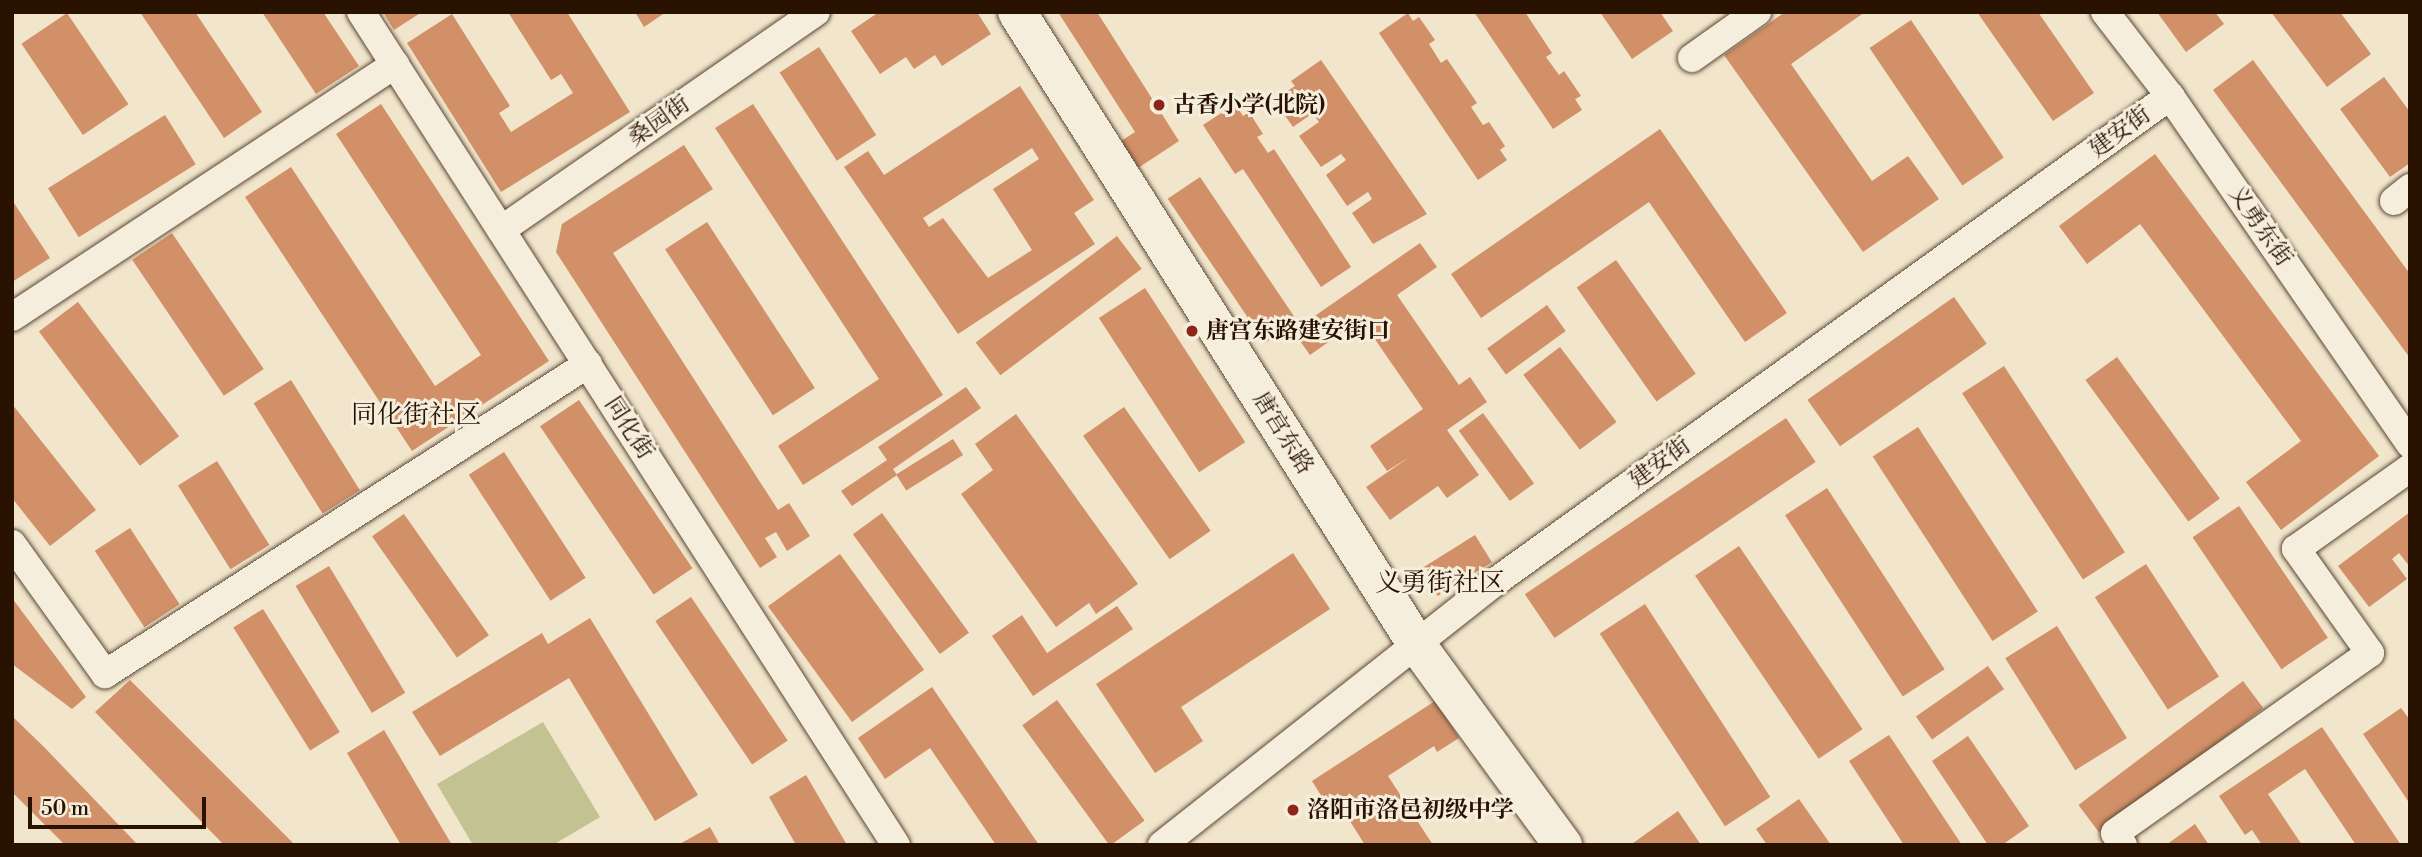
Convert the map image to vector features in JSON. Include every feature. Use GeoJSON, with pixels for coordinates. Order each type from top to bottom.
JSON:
{"type":"FeatureCollection","features":[{"type":"Feature","properties":{"kind":"street","name":"同化街"},"geometry":{"type":"LineString","coordinates":[[361,12],[897,845]]}},
{"type":"Feature","properties":{"kind":"street","name":"桑园街"},"geometry":{"type":"LineString","coordinates":[[501,230],[816,12]]}},
{"type":"Feature","properties":{"kind":"street","name":"唐宫东路"},"geometry":{"type":"LineString","coordinates":[[1017,12],[1417,645],[1563,845]]}},
{"type":"Feature","properties":{"kind":"street"},"geometry":{"type":"LineString","coordinates":[[1692,58],[1757,12]]}},
{"type":"Feature","properties":{"kind":"street","name":"义勇东街"},"geometry":{"type":"LineString","coordinates":[[2105,12],[2170,96],[2410,444]]}},
{"type":"Feature","properties":{"kind":"street"},"geometry":{"type":"LineString","coordinates":[[12,317],[395,64]]}},
{"type":"Feature","properties":{"kind":"street","name":"建安街"},"geometry":{"type":"LineString","coordinates":[[1162,845],[1495,582],[2170,96]]}},
{"type":"Feature","properties":{"kind":"street"},"geometry":{"type":"LineString","coordinates":[[12,544],[106,674],[587,364]]}},
{"type":"Feature","properties":{"kind":"street"},"geometry":{"type":"LineString","coordinates":[[2123,845],[2115,833],[2370,653],[2296,549],[2410,468]]}},
{"type":"Feature","properties":{"kind":"green space"},"geometry":{"type":"Polygon","coordinates":[[[543,722],[600,817],[553,845],[473,845],[437,784],[543,722]]]}},
{"type":"Feature","properties":{"kind":"building"},"geometry":{"type":"Polygon","coordinates":[[[140,12],[195,12],[262,112],[224,138],[140,12]]]}},
{"type":"Feature","properties":{"kind":"building"},"geometry":{"type":"Polygon","coordinates":[[[262,12],[323,12],[359,66],[316,94],[262,12]]]}},
{"type":"Feature","properties":{"kind":"building"},"geometry":{"type":"Polygon","coordinates":[[[383,12],[422,12],[394,30],[383,12]]]}},
{"type":"Feature","properties":{"kind":"building"},"geometry":{"type":"Polygon","coordinates":[[[508,12],[567,12],[630,112],[501,192],[407,43],[452,14],[510,106],[499,113],[511,132],[573,93],[561,74],[551,80],[508,12]]]}},
{"type":"Feature","properties":{"kind":"building"},"geometry":{"type":"Polygon","coordinates":[[[635,12],[666,12],[644,27],[635,12]]]}},
{"type":"Feature","properties":{"kind":"building"},"geometry":{"type":"Polygon","coordinates":[[[879,12],[977,12],[991,34],[942,66],[935,55],[914,69],[906,57],[880,74],[851,31],[879,12]]]}},
{"type":"Feature","properties":{"kind":"building"},"geometry":{"type":"Polygon","coordinates":[[[1058,12],[1097,12],[1179,141],[1138,168],[1121,141],[1135,132],[1058,12]]]}},
{"type":"Feature","properties":{"kind":"building"},"geometry":{"type":"Polygon","coordinates":[[[1474,12],[1525,12],[1552,53],[1546,57],[1559,75],[1564,71],[1581,96],[1575,99],[1582,110],[1553,129],[1474,12]]]}},
{"type":"Feature","properties":{"kind":"building"},"geometry":{"type":"Polygon","coordinates":[[[1600,12],[1660,12],[1673,31],[1632,59],[1600,12]]]}},
{"type":"Feature","properties":{"kind":"building"},"geometry":{"type":"Polygon","coordinates":[[[1785,12],[1865,12],[1791,64],[1872,181],[1908,156],[1939,199],[1863,252],[1724,55],[1785,12]]]}},
{"type":"Feature","properties":{"kind":"building"},"geometry":{"type":"Polygon","coordinates":[[[1977,12],[2038,12],[2094,93],[2053,121],[1977,12]]]}},
{"type":"Feature","properties":{"kind":"building"},"geometry":{"type":"Polygon","coordinates":[[[2157,12],[2215,12],[2224,24],[2186,52],[2157,12]]]}},
{"type":"Feature","properties":{"kind":"building"},"geometry":{"type":"Polygon","coordinates":[[[2271,12],[2340,12],[2371,54],[2327,87],[2271,12]]]}},
{"type":"Feature","properties":{"kind":"building"},"geometry":{"type":"Polygon","coordinates":[[[67,13],[129,104],[83,135],[21,44],[67,13]]]}},
{"type":"Feature","properties":{"kind":"building"},"geometry":{"type":"Polygon","coordinates":[[[1408,13],[1413,21],[1419,17],[1435,40],[1429,44],[1441,63],[1447,59],[1477,103],[1471,107],[1483,125],[1489,122],[1505,146],[1500,150],[1507,160],[1478,180],[1379,33],[1408,13]]]}},
{"type":"Feature","properties":{"kind":"building"},"geometry":{"type":"Polygon","coordinates":[[[1911,20],[2004,158],[1962,186],[1870,48],[1911,20]]]}},
{"type":"Feature","properties":{"kind":"building"},"geometry":{"type":"Polygon","coordinates":[[[819,47],[876,135],[837,161],[780,73],[819,47]]]}},
{"type":"Feature","properties":{"kind":"building"},"geometry":{"type":"Polygon","coordinates":[[[1321,60],[1427,214],[1373,244],[1352,213],[1372,199],[1368,192],[1347,206],[1326,175],[1346,160],[1341,154],[1321,167],[1299,136],[1319,122],[1313,113],[1293,127],[1274,100],[1295,86],[1291,81],[1321,60]]]}},
{"type":"Feature","properties":{"kind":"building"},"geometry":{"type":"Polygon","coordinates":[[[2253,60],[2410,274],[2410,358],[2213,90],[2253,60]]]}},
{"type":"Feature","properties":{"kind":"building"},"geometry":{"type":"Polygon","coordinates":[[[2384,77],[2410,112],[2410,163],[2390,177],[2340,109],[2384,77]]]}},
{"type":"Feature","properties":{"kind":"building"},"geometry":{"type":"Polygon","coordinates":[[[1020,86],[1094,200],[1074,213],[1095,244],[958,334],[844,167],[868,151],[884,175],[1020,86]],[[1032,148],[923,218],[929,227],[943,218],[988,278],[1032,250],[993,189],[1039,159],[1032,148]]]}},
{"type":"Feature","properties":{"kind":"building"},"geometry":{"type":"Polygon","coordinates":[[[381,104],[549,361],[412,451],[245,197],[291,167],[435,386],[481,355],[336,134],[381,104]]]}},
{"type":"Feature","properties":{"kind":"building"},"geometry":{"type":"Polygon","coordinates":[[[753,104],[943,395],[803,485],[778,446],[879,379],[715,128],[753,104]]]}},
{"type":"Feature","properties":{"kind":"building"},"geometry":{"type":"Polygon","coordinates":[[[1235,104],[1243,116],[1249,112],[1263,134],[1257,137],[1268,153],[1274,149],[1351,267],[1321,287],[1243,169],[1235,174],[1203,125],[1235,104]]]}},
{"type":"Feature","properties":{"kind":"building"},"geometry":{"type":"Polygon","coordinates":[[[165,115],[196,164],[79,237],[48,188],[165,115]]]}},
{"type":"Feature","properties":{"kind":"building"},"geometry":{"type":"Polygon","coordinates":[[[1660,129],[1787,313],[1745,342],[1649,202],[1481,318],[1451,274],[1660,129]]]}},
{"type":"Feature","properties":{"kind":"building"},"geometry":{"type":"Polygon","coordinates":[[[684,145],[713,189],[613,253],[778,510],[789,503],[810,536],[787,551],[776,532],[765,538],[777,557],[760,568],[556,252],[562,224],[684,145]]]}},
{"type":"Feature","properties":{"kind":"building"},"geometry":{"type":"Polygon","coordinates":[[[2155,154],[2379,456],[2281,530],[2246,482],[2301,441],[2140,224],[2087,264],[2059,226],[2155,154]]]}},
{"type":"Feature","properties":{"kind":"building"},"geometry":{"type":"Polygon","coordinates":[[[1200,177],[1297,321],[1265,343],[1168,199],[1200,177]]]}},
{"type":"Feature","properties":{"kind":"building"},"geometry":{"type":"Polygon","coordinates":[[[12,200],[50,258],[12,282],[12,200]]]}},
{"type":"Feature","properties":{"kind":"building"},"geometry":{"type":"Polygon","coordinates":[[[707,222],[815,388],[773,415],[665,249],[707,222]]]}},
{"type":"Feature","properties":{"kind":"building"},"geometry":{"type":"Polygon","coordinates":[[[172,233],[264,369],[224,396],[132,260],[172,233]]]}},
{"type":"Feature","properties":{"kind":"building"},"geometry":{"type":"Polygon","coordinates":[[[1117,236],[1142,269],[1000,375],[976,343],[1117,236]]]}},
{"type":"Feature","properties":{"kind":"building"},"geometry":{"type":"Polygon","coordinates":[[[1420,243],[1437,267],[1397,295],[1459,385],[1470,377],[1487,402],[1447,430],[1479,475],[1447,498],[1438,486],[1390,520],[1366,487],[1411,456],[1387,471],[1370,446],[1423,409],[1361,319],[1310,355],[1293,331],[1420,243]]]}},
{"type":"Feature","properties":{"kind":"building"},"geometry":{"type":"Polygon","coordinates":[[[1616,260],[1696,374],[1656,401],[1577,288],[1616,260]]]}},
{"type":"Feature","properties":{"kind":"building"},"geometry":{"type":"Polygon","coordinates":[[[1145,288],[1245,442],[1199,472],[1099,318],[1145,288]]]}},
{"type":"Feature","properties":{"kind":"building"},"geometry":{"type":"Polygon","coordinates":[[[1954,297],[1987,344],[1840,446],[1807,400],[1954,297]]]}},
{"type":"Feature","properties":{"kind":"building"},"geometry":{"type":"Polygon","coordinates":[[[78,302],[179,436],[140,466],[39,331],[78,302]]]}},
{"type":"Feature","properties":{"kind":"building"},"geometry":{"type":"Polygon","coordinates":[[[1547,305],[1566,331],[1506,374],[1487,348],[1547,305]]]}},
{"type":"Feature","properties":{"kind":"building"},"geometry":{"type":"Polygon","coordinates":[[[1560,347],[1617,422],[1580,450],[1523,375],[1560,347]]]}},
{"type":"Feature","properties":{"kind":"building"},"geometry":{"type":"Polygon","coordinates":[[[2117,357],[2220,499],[2188,522],[2085,380],[2117,357]]]}},
{"type":"Feature","properties":{"kind":"building"},"geometry":{"type":"Polygon","coordinates":[[[2004,366],[2125,552],[2083,579],[1962,393],[2004,366]]]}},
{"type":"Feature","properties":{"kind":"building"},"geometry":{"type":"Polygon","coordinates":[[[291,380],[360,490],[323,514],[254,403],[291,380]]]}},
{"type":"Feature","properties":{"kind":"building"},"geometry":{"type":"Polygon","coordinates":[[[966,387],[981,408],[893,469],[897,475],[852,506],[841,491],[887,460],[878,447],[966,387]]]}},
{"type":"Feature","properties":{"kind":"building"},"geometry":{"type":"Polygon","coordinates":[[[579,400],[693,568],[654,595],[540,426],[579,400]]]}},
{"type":"Feature","properties":{"kind":"building"},"geometry":{"type":"Polygon","coordinates":[[[12,404],[96,510],[50,546],[12,498],[12,404]]]}},
{"type":"Feature","properties":{"kind":"building"},"geometry":{"type":"Polygon","coordinates":[[[1124,407],[1211,531],[1170,559],[1083,436],[1124,407]]]}},
{"type":"Feature","properties":{"kind":"building"},"geometry":{"type":"Polygon","coordinates":[[[1483,413],[1534,483],[1510,501],[1459,431],[1483,413]]]}},
{"type":"Feature","properties":{"kind":"building"},"geometry":{"type":"Polygon","coordinates":[[[1016,414],[1138,584],[1096,614],[1089,603],[1056,627],[961,494],[993,470],[975,444],[1016,414]]]}},
{"type":"Feature","properties":{"kind":"building"},"geometry":{"type":"Polygon","coordinates":[[[1786,418],[1816,462],[1554,638],[1525,594],[1786,418]]]}},
{"type":"Feature","properties":{"kind":"building"},"geometry":{"type":"Polygon","coordinates":[[[1918,427],[2038,612],[1993,641],[1873,456],[1918,427]]]}},
{"type":"Feature","properties":{"kind":"building"},"geometry":{"type":"Polygon","coordinates":[[[953,439],[963,455],[906,491],[896,475],[953,439]]]}},
{"type":"Feature","properties":{"kind":"building"},"geometry":{"type":"Polygon","coordinates":[[[504,452],[586,578],[550,601],[469,475],[504,452]]]}},
{"type":"Feature","properties":{"kind":"building"},"geometry":{"type":"Polygon","coordinates":[[[217,461],[269,545],[230,569],[178,485],[217,461]]]}},
{"type":"Feature","properties":{"kind":"building"},"geometry":{"type":"Polygon","coordinates":[[[1827,488],[1945,669],[1903,696],[1785,515],[1827,488]]]}},
{"type":"Feature","properties":{"kind":"building"},"geometry":{"type":"Polygon","coordinates":[[[2239,506],[2328,638],[2281,669],[2193,537],[2239,506]]]}},
{"type":"Feature","properties":{"kind":"building"},"geometry":{"type":"Polygon","coordinates":[[[2410,512],[2410,567],[2399,553],[2392,559],[2407,579],[2369,607],[2338,566],[2410,512]]]}},
{"type":"Feature","properties":{"kind":"building"},"geometry":{"type":"Polygon","coordinates":[[[882,513],[969,633],[940,654],[853,534],[882,513]]]}},
{"type":"Feature","properties":{"kind":"building"},"geometry":{"type":"Polygon","coordinates":[[[404,514],[489,635],[457,658],[372,536],[404,514]]]}},
{"type":"Feature","properties":{"kind":"building"},"geometry":{"type":"Polygon","coordinates":[[[130,528],[180,604],[144,627],[95,551],[130,528]]]}},
{"type":"Feature","properties":{"kind":"building"},"geometry":{"type":"Polygon","coordinates":[[[1475,535],[1492,562],[1438,596],[1421,569],[1475,535]]]}},
{"type":"Feature","properties":{"kind":"building"},"geometry":{"type":"Polygon","coordinates":[[[1739,546],[1863,729],[1819,759],[1695,576],[1739,546]]]}},
{"type":"Feature","properties":{"kind":"building"},"geometry":{"type":"Polygon","coordinates":[[[1293,553],[1330,609],[1181,707],[1203,741],[1155,773],[1096,684],[1293,553]]]}},
{"type":"Feature","properties":{"kind":"building"},"geometry":{"type":"Polygon","coordinates":[[[840,554],[924,670],[852,722],[768,606],[840,554]]]}},
{"type":"Feature","properties":{"kind":"building"},"geometry":{"type":"Polygon","coordinates":[[[2146,564],[2219,676],[2168,710],[2095,597],[2146,564]]]}},
{"type":"Feature","properties":{"kind":"building"},"geometry":{"type":"Polygon","coordinates":[[[329,566],[405,693],[372,713],[296,586],[329,566]]]}},
{"type":"Feature","properties":{"kind":"building"},"geometry":{"type":"Polygon","coordinates":[[[691,597],[788,740],[752,764],[655,621],[691,597]]]}},
{"type":"Feature","properties":{"kind":"building"},"geometry":{"type":"Polygon","coordinates":[[[12,598],[86,697],[72,709],[12,664],[12,598]]]}},
{"type":"Feature","properties":{"kind":"building"},"geometry":{"type":"Polygon","coordinates":[[[1645,604],[1770,797],[1725,826],[1600,633],[1645,604]]]}},
{"type":"Feature","properties":{"kind":"building"},"geometry":{"type":"Polygon","coordinates":[[[1117,606],[1133,629],[1033,696],[992,636],[1022,615],[1047,653],[1117,606]]]}},
{"type":"Feature","properties":{"kind":"building"},"geometry":{"type":"Polygon","coordinates":[[[263,609],[340,732],[310,751],[233,628],[263,609]]]}},
{"type":"Feature","properties":{"kind":"building"},"geometry":{"type":"Polygon","coordinates":[[[590,618],[698,795],[655,821],[569,678],[440,756],[412,712],[542,633],[548,644],[590,618]]]}},
{"type":"Feature","properties":{"kind":"building"},"geometry":{"type":"Polygon","coordinates":[[[2057,626],[2127,738],[2075,770],[2005,658],[2057,626]]]}},
{"type":"Feature","properties":{"kind":"building"},"geometry":{"type":"Polygon","coordinates":[[[1988,666],[2004,689],[1932,739],[1916,716],[1988,666]]]}},
{"type":"Feature","properties":{"kind":"building"},"geometry":{"type":"Polygon","coordinates":[[[130,680],[295,845],[224,845],[95,712],[130,680]]]}},
{"type":"Feature","properties":{"kind":"building"},"geometry":{"type":"Polygon","coordinates":[[[2243,681],[2263,708],[2099,832],[2078,805],[2243,681]]]}},
{"type":"Feature","properties":{"kind":"building"},"geometry":{"type":"Polygon","coordinates":[[[932,687],[1039,845],[996,845],[930,748],[885,779],[858,738],[932,687]]]}},
{"type":"Feature","properties":{"kind":"building"},"geometry":{"type":"Polygon","coordinates":[[[1057,700],[1145,821],[1109,845],[1022,725],[1057,700]]]}},
{"type":"Feature","properties":{"kind":"building"},"geometry":{"type":"Polygon","coordinates":[[[1435,701],[1459,738],[1437,752],[1434,746],[1388,776],[1433,845],[1365,845],[1341,807],[1332,813],[1312,781],[1435,701]]]}},
{"type":"Feature","properties":{"kind":"building"},"geometry":{"type":"Polygon","coordinates":[[[2401,708],[2410,720],[2410,804],[2363,734],[2401,708]]]}},
{"type":"Feature","properties":{"kind":"building"},"geometry":{"type":"Polygon","coordinates":[[[12,716],[138,845],[65,845],[12,792],[12,716]]]}},
{"type":"Feature","properties":{"kind":"building"},"geometry":{"type":"Polygon","coordinates":[[[2322,727],[2401,845],[2356,845],[2305,769],[2268,794],[2302,845],[2262,845],[2252,830],[2245,835],[2219,796],[2322,727]]]}},
{"type":"Feature","properties":{"kind":"building"},"geometry":{"type":"Polygon","coordinates":[[[384,730],[452,845],[401,845],[347,753],[384,730]]]}},
{"type":"Feature","properties":{"kind":"building"},"geometry":{"type":"Polygon","coordinates":[[[1889,735],[1962,845],[1904,845],[1849,761],[1889,735]]]}},
{"type":"Feature","properties":{"kind":"building"},"geometry":{"type":"Polygon","coordinates":[[[1968,736],[2029,826],[2002,845],[1988,845],[1932,761],[1968,736]]]}},
{"type":"Feature","properties":{"kind":"building"},"geometry":{"type":"Polygon","coordinates":[[[806,775],[847,845],[796,845],[769,797],[806,775]]]}},
{"type":"Feature","properties":{"kind":"building"},"geometry":{"type":"Polygon","coordinates":[[[1799,799],[1831,845],[1767,845],[1756,829],[1799,799]]]}},
{"type":"Feature","properties":{"kind":"building"},"geometry":{"type":"Polygon","coordinates":[[[1678,811],[1701,845],[1634,845],[1633,843],[1678,811]]]}},
{"type":"Feature","properties":{"kind":"building"},"geometry":{"type":"Polygon","coordinates":[[[2195,824],[2209,845],[2166,845],[2195,824]]]}},
{"type":"Feature","properties":{"kind":"building"},"geometry":{"type":"Polygon","coordinates":[[[710,827],[720,845],[678,845],[710,827]]]}},
{"type":"Feature","properties":{"kind":"place","name":"古香小学(北院)"},"geometry":{"type":"Point","coordinates":[1159,105]}},
{"type":"Feature","properties":{"kind":"place","name":"唐宫东路建安街口"},"geometry":{"type":"Point","coordinates":[1192,331]}},
{"type":"Feature","properties":{"kind":"place","name":"洛阳市洛邑初级中学"},"geometry":{"type":"Point","coordinates":[1293,810]}},
{"type":"Feature","properties":{"kind":"district","name":"同化街社区"},"geometry":{"type":"Point","coordinates":[416,416]}},
{"type":"Feature","properties":{"kind":"district","name":"义勇街社区"},"geometry":{"type":"Point","coordinates":[1440,584]}}]}
